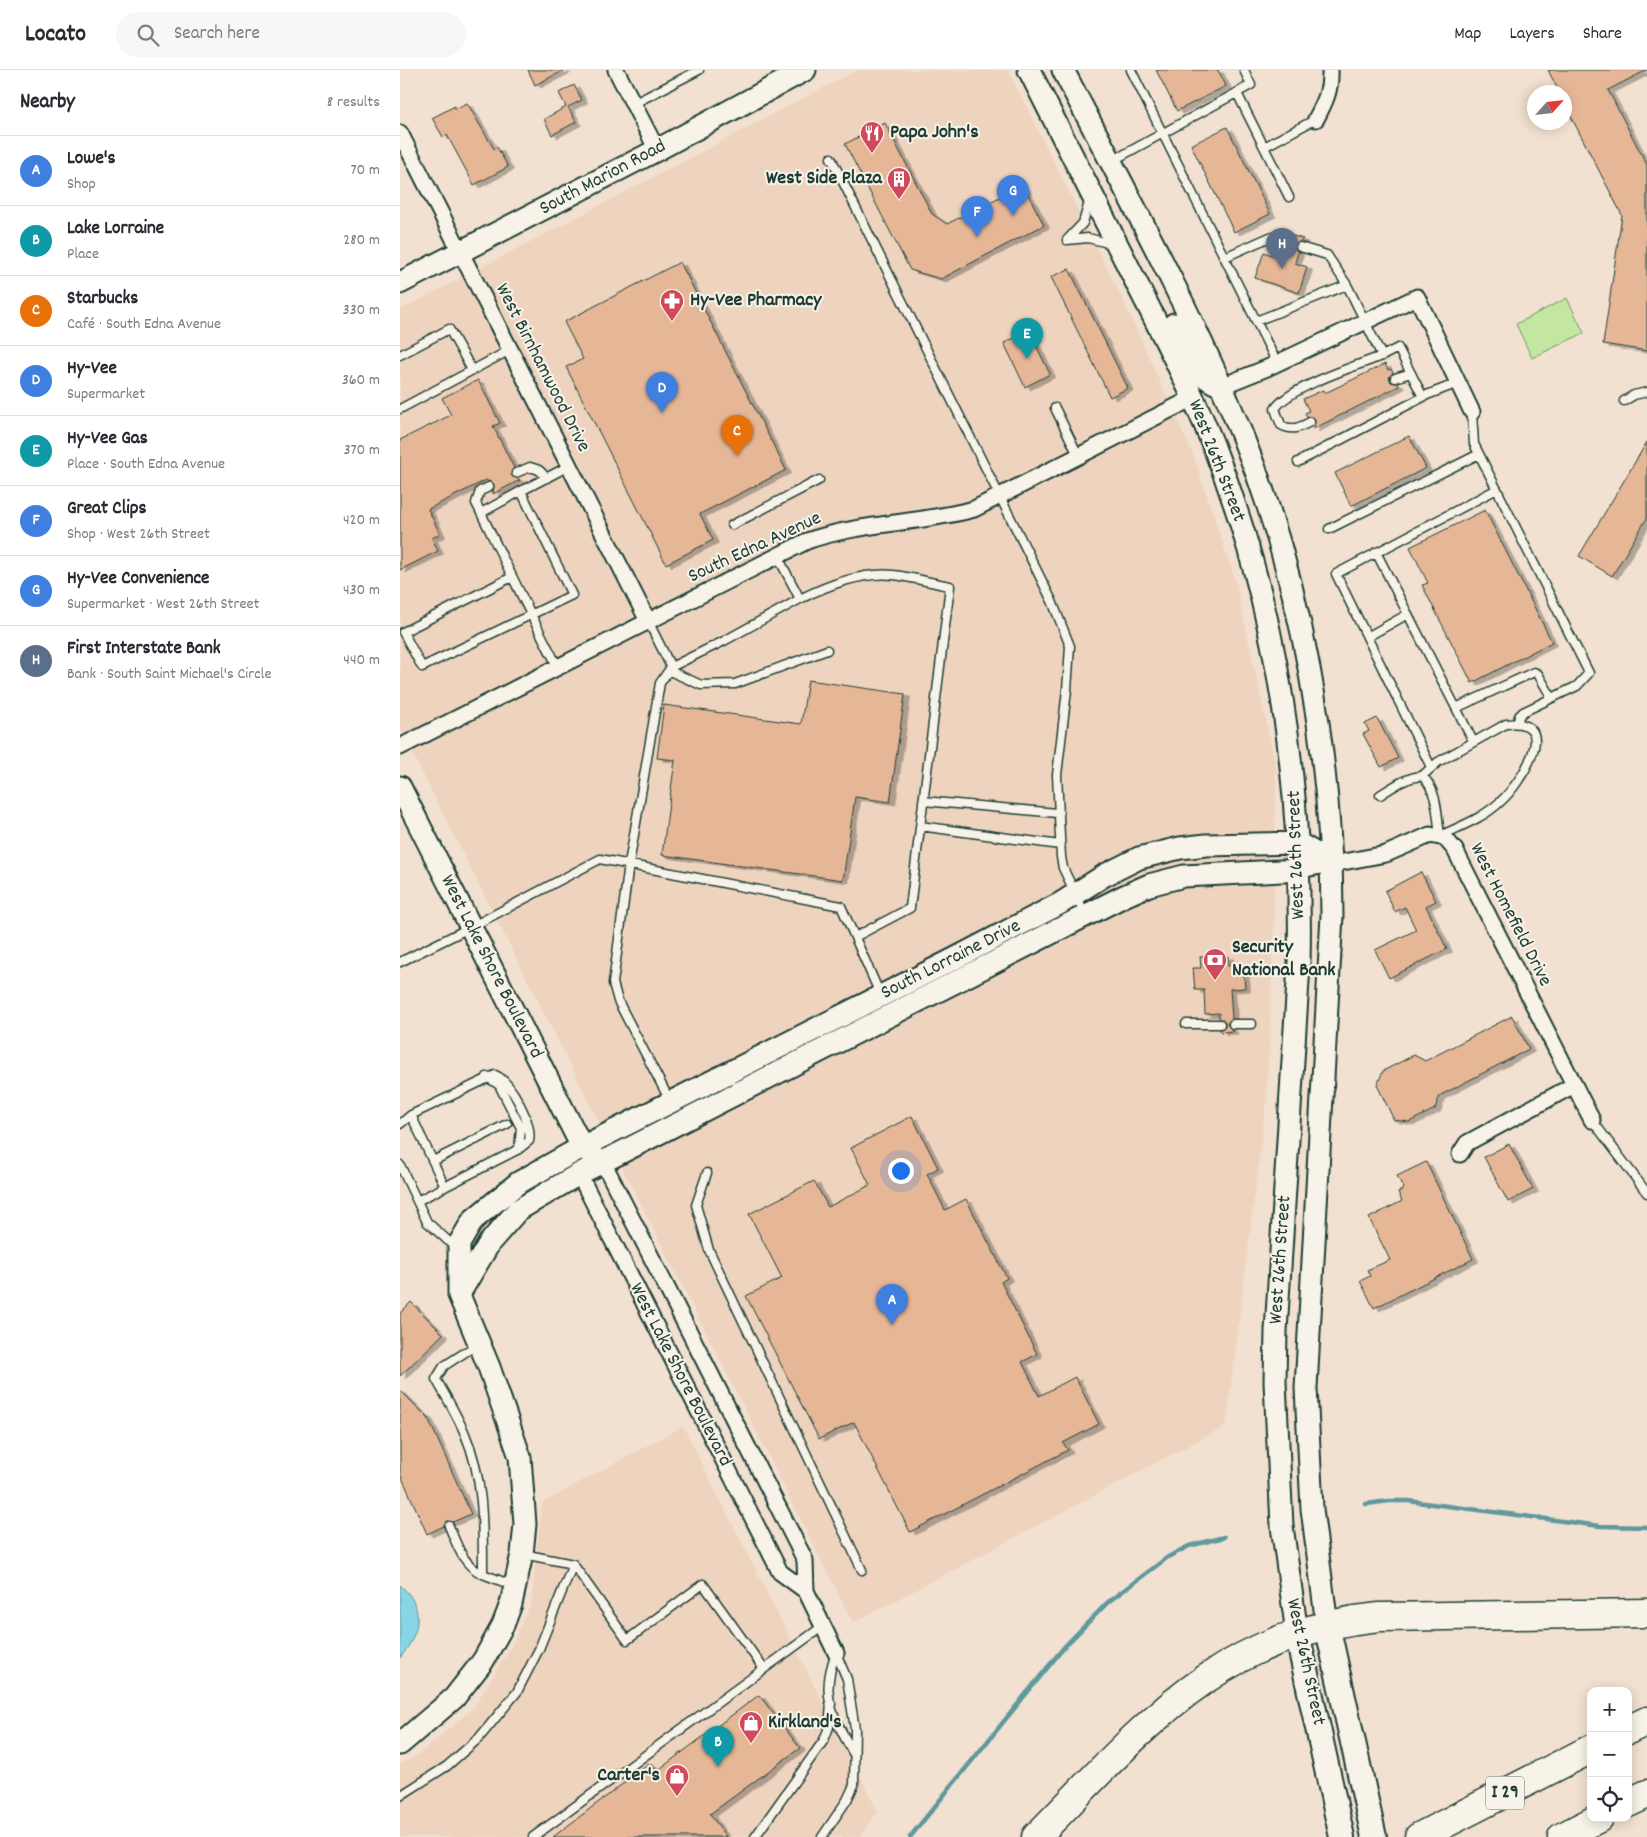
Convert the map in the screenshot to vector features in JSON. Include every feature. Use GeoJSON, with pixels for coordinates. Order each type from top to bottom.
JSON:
{"type":"FeatureCollection","features":[{"type":"Feature","properties":{"kind":"highway"},"geometry":{"type":"LineString","coordinates":[[1036,1837],[1143,1729],[1182,1694],[1224,1666],[1264,1646],[1297,1633],[1327,1624],[1379,1616],[1647,1614]]}},
{"type":"Feature","properties":{"kind":"highway"},"geometry":{"type":"LineString","coordinates":[[1632,1728],[1647,1721]]}},
{"type":"Feature","properties":{"kind":"highway","name":"I 29"},"geometry":{"type":"LineString","coordinates":[[1419,1837],[1587,1752]]}},
{"type":"Feature","properties":{"kind":"highway"},"geometry":{"type":"LineString","coordinates":[[1632,1801],[1647,1794]]}},
{"type":"Feature","properties":{"kind":"highway"},"geometry":{"type":"LineString","coordinates":[[1562,1837],[1591,1822]]}},
{"type":"Feature","properties":{"kind":"main road","name":"South Marion Road"},"geometry":{"type":"LineString","coordinates":[[400,283],[657,150],[805,70]]}},
{"type":"Feature","properties":{"kind":"main road","name":"West 26th Street"},"geometry":{"type":"LineString","coordinates":[[1029,70],[1193,398],[1230,492],[1260,588],[1289,733],[1300,870],[1299,966],[1276,1331],[1275,1382],[1287,1575],[1297,1633],[1342,1837]]}},
{"type":"Feature","properties":{"kind":"main road","name":"West 26th Street"},"geometry":{"type":"LineString","coordinates":[[1063,70],[1222,386],[1260,485],[1287,572],[1322,749],[1332,863],[1329,986],[1309,1303],[1306,1388],[1313,1518],[1327,1624],[1374,1837]]}},
{"type":"Feature","properties":{"kind":"main road"},"geometry":{"type":"LineString","coordinates":[[1087,186],[1134,247],[1201,376],[1222,386]]}},
{"type":"Feature","properties":{"kind":"main road"},"geometry":{"type":"LineString","coordinates":[[1193,398],[1206,401],[1216,410],[1224,426],[1297,615]]}},
{"type":"Feature","properties":{"kind":"main road","name":"West Lake Shore Boulevard"},"geometry":{"type":"LineString","coordinates":[[400,787],[582,1147],[603,1162]]}},
{"type":"Feature","properties":{"kind":"main road","name":"South Lorraine Drive"},"geometry":{"type":"LineString","coordinates":[[459,1251],[460,1244],[473,1220],[518,1183],[582,1147],[1061,904],[1122,866],[1160,852],[1233,843],[1298,843]]}},
{"type":"Feature","properties":{"kind":"main road"},"geometry":{"type":"LineString","coordinates":[[1298,843],[1332,863]]}},
{"type":"Feature","properties":{"kind":"main road","name":"South Lorraine Drive"},"geometry":{"type":"LineString","coordinates":[[459,1295],[490,1242],[518,1210],[579,1174],[1124,896],[1168,879],[1203,874],[1300,870]]}},
{"type":"Feature","properties":{"kind":"main road"},"geometry":{"type":"LineString","coordinates":[[579,1174],[582,1147]]}},
{"type":"Feature","properties":{"kind":"main road"},"geometry":{"type":"LineString","coordinates":[[400,1744],[434,1718],[469,1681],[500,1631],[516,1587],[522,1554],[525,1524],[520,1457],[479,1343],[459,1295],[459,1251]]}},
{"type":"Feature","properties":{"kind":"street"},"geometry":{"type":"LineString","coordinates":[[616,70],[657,150]]}},
{"type":"Feature","properties":{"kind":"street"},"geometry":{"type":"LineString","coordinates":[[1316,119],[1327,99],[1331,83],[1330,70]]}},
{"type":"Feature","properties":{"kind":"street","name":"West Birnhamwood Drive"},"geometry":{"type":"LineString","coordinates":[[400,133],[648,621]]}},
{"type":"Feature","properties":{"kind":"street"},"geometry":{"type":"LineString","coordinates":[[1222,386],[1277,363],[1417,297],[1472,412]]}},
{"type":"Feature","properties":{"kind":"street","name":"South Edna Avenue"},"geometry":{"type":"LineString","coordinates":[[400,747],[777,555],[826,534],[951,515],[974,509],[1193,398]]}},
{"type":"Feature","properties":{"kind":"street","name":"West Homefield Drive"},"geometry":{"type":"LineString","coordinates":[[1300,870],[1386,854],[1422,836],[1440,836],[1455,850],[1592,1120]]}},
{"type":"Feature","properties":{"kind":"street"},"geometry":{"type":"LineString","coordinates":[[1460,1154],[1467,1143],[1574,1085]]}},
{"type":"Feature","properties":{"kind":"street","name":"West Lake Shore Boulevard"},"geometry":{"type":"LineString","coordinates":[[603,1162],[805,1560],[806,1591],[836,1653]]}},
{"type":"Feature","properties":{"kind":"street","name":"West Lake Shore Boulevard"},"geometry":{"type":"LineString","coordinates":[[579,1174],[780,1572],[806,1591]]}},
{"type":"Feature","properties":{"kind":"lane"},"geometry":{"type":"LineString","coordinates":[[633,104],[699,70]]}},
{"type":"Feature","properties":{"kind":"lane"},"geometry":{"type":"LineString","coordinates":[[1131,70],[1277,363]]}},
{"type":"Feature","properties":{"kind":"lane"},"geometry":{"type":"LineString","coordinates":[[1110,162],[1251,85],[1244,70]]}},
{"type":"Feature","properties":{"kind":"lane"},"geometry":{"type":"LineString","coordinates":[[1237,93],[1289,197]]}},
{"type":"Feature","properties":{"kind":"lane"},"geometry":{"type":"LineString","coordinates":[[1264,147],[1316,119]]}},
{"type":"Feature","properties":{"kind":"lane"},"geometry":{"type":"LineString","coordinates":[[831,158],[1052,601],[1070,646],[1068,690],[1057,775],[1057,813],[1063,868],[1086,916]]}},
{"type":"Feature","properties":{"kind":"lane"},"geometry":{"type":"LineString","coordinates":[[1087,186],[1083,223],[1067,240],[1088,238],[1118,246]]}},
{"type":"Feature","properties":{"kind":"lane"},"geometry":{"type":"LineString","coordinates":[[1225,257],[1270,237],[1282,240]]}},
{"type":"Feature","properties":{"kind":"lane"},"geometry":{"type":"LineString","coordinates":[[1300,246],[1327,255],[1347,284],[1382,356]]}},
{"type":"Feature","properties":{"kind":"lane"},"geometry":{"type":"LineString","coordinates":[[1256,320],[1347,284]]}},
{"type":"Feature","properties":{"kind":"lane"},"geometry":{"type":"LineString","coordinates":[[400,355],[449,329],[472,370]]}},
{"type":"Feature","properties":{"kind":"lane"},"geometry":{"type":"LineString","coordinates":[[1310,422],[1299,428],[1289,429],[1281,426],[1275,409],[1279,402],[1293,394],[1339,372],[1398,348],[1423,397]]}},
{"type":"Feature","properties":{"kind":"lane"},"geometry":{"type":"LineString","coordinates":[[400,409],[510,350]]}},
{"type":"Feature","properties":{"kind":"lane"},"geometry":{"type":"LineString","coordinates":[[1395,378],[1411,373]]}},
{"type":"Feature","properties":{"kind":"lane"},"geometry":{"type":"LineString","coordinates":[[1298,462],[1423,397],[1458,384]]}},
{"type":"Feature","properties":{"kind":"lane"},"geometry":{"type":"LineString","coordinates":[[1624,401],[1634,395],[1647,392]]}},
{"type":"Feature","properties":{"kind":"lane"},"geometry":{"type":"LineString","coordinates":[[1055,408],[1079,457]]}},
{"type":"Feature","properties":{"kind":"lane"},"geometry":{"type":"LineString","coordinates":[[1472,412],[1474,444],[1589,673],[1585,680],[1577,686],[1523,712],[1519,716],[1518,722]]}},
{"type":"Feature","properties":{"kind":"lane"},"geometry":{"type":"LineString","coordinates":[[1329,529],[1479,454]]}},
{"type":"Feature","properties":{"kind":"lane"},"geometry":{"type":"LineString","coordinates":[[481,513],[569,466]]}},
{"type":"Feature","properties":{"kind":"lane"},"geometry":{"type":"LineString","coordinates":[[516,473],[530,467],[539,470],[546,478]]}},
{"type":"Feature","properties":{"kind":"lane"},"geometry":{"type":"LineString","coordinates":[[732,525],[819,480]]}},
{"type":"Feature","properties":{"kind":"lane"},"geometry":{"type":"LineString","coordinates":[[489,487],[480,491],[476,503],[558,667]]}},
{"type":"Feature","properties":{"kind":"lane"},"geometry":{"type":"LineString","coordinates":[[1431,767],[1336,574],[1497,489]]}},
{"type":"Feature","properties":{"kind":"lane"},"geometry":{"type":"LineString","coordinates":[[512,576],[401,630],[422,667],[572,595],[521,491]]}},
{"type":"Feature","properties":{"kind":"lane"},"geometry":{"type":"LineString","coordinates":[[1376,552],[1473,742]]}},
{"type":"Feature","properties":{"kind":"lane"},"geometry":{"type":"LineString","coordinates":[[777,555],[800,599]]}},
{"type":"Feature","properties":{"kind":"lane"},"geometry":{"type":"LineString","coordinates":[[670,1103],[618,1001],[613,983],[629,864],[660,683],[671,667],[724,641],[820,589],[867,576],[892,575],[950,586],[910,908],[855,937]]}},
{"type":"Feature","properties":{"kind":"lane"},"geometry":{"type":"LineString","coordinates":[[1367,637],[1408,614]]}},
{"type":"Feature","properties":{"kind":"lane"},"geometry":{"type":"LineString","coordinates":[[648,621],[672,672],[701,685],[735,684],[827,650]]}},
{"type":"Feature","properties":{"kind":"lane"},"geometry":{"type":"LineString","coordinates":[[1456,708],[1534,672],[1538,674],[1552,698]]}},
{"type":"Feature","properties":{"kind":"lane"},"geometry":{"type":"LineString","coordinates":[[1380,795],[1399,783],[1413,777],[1422,776],[1431,767],[1506,724],[1518,722],[1527,726],[1533,733],[1535,744],[1533,756],[1523,776],[1501,802],[1475,820],[1440,836],[1434,792],[1428,781],[1422,776]]}},
{"type":"Feature","properties":{"kind":"lane"},"geometry":{"type":"LineString","coordinates":[[923,801],[1057,813]]}},
{"type":"Feature","properties":{"kind":"lane"},"geometry":{"type":"LineString","coordinates":[[920,826],[1060,845]]}},
{"type":"Feature","properties":{"kind":"lane"},"geometry":{"type":"LineString","coordinates":[[400,962],[471,928],[600,859],[841,906],[881,996]]}},
{"type":"Feature","properties":{"kind":"lane"},"geometry":{"type":"LineString","coordinates":[[1186,1024],[1220,1024]]}},
{"type":"Feature","properties":{"kind":"lane"},"geometry":{"type":"LineString","coordinates":[[1233,1024],[1252,1024]]}},
{"type":"Feature","properties":{"kind":"lane"},"geometry":{"type":"LineString","coordinates":[[400,1124],[411,1115],[495,1075],[508,1084],[529,1126],[529,1141],[519,1150],[417,1201]]}},
{"type":"Feature","properties":{"kind":"lane"},"geometry":{"type":"LineString","coordinates":[[411,1115],[445,1187]]}},
{"type":"Feature","properties":{"kind":"lane"},"geometry":{"type":"LineString","coordinates":[[1592,1120],[1647,1192]]}},
{"type":"Feature","properties":{"kind":"lane"},"geometry":{"type":"LineString","coordinates":[[433,1161],[507,1124]]}},
{"type":"Feature","properties":{"kind":"lane"},"geometry":{"type":"LineString","coordinates":[[400,1165],[427,1222],[459,1251]]}},
{"type":"Feature","properties":{"kind":"lane"},"geometry":{"type":"LineString","coordinates":[[707,1173],[696,1205],[709,1250],[862,1570]]}},
{"type":"Feature","properties":{"kind":"lane"},"geometry":{"type":"LineString","coordinates":[[479,1343],[444,1366],[436,1379],[465,1434],[477,1472],[483,1513],[483,1574]]}},
{"type":"Feature","properties":{"kind":"lane"},"geometry":{"type":"LineString","coordinates":[[449,1526],[464,1560],[472,1570],[516,1587]]}},
{"type":"Feature","properties":{"kind":"lane"},"geometry":{"type":"LineString","coordinates":[[522,1554],[573,1564],[627,1640],[703,1584],[764,1669]]}},
{"type":"Feature","properties":{"kind":"lane"},"geometry":{"type":"LineString","coordinates":[[400,1796],[447,1766],[479,1738],[517,1692],[539,1649],[573,1564]]}},
{"type":"Feature","properties":{"kind":"lane"},"geometry":{"type":"LineString","coordinates":[[533,1837],[823,1626]]}},
{"type":"Feature","properties":{"kind":"lane"},"geometry":{"type":"LineString","coordinates":[[836,1653],[827,1684],[836,1721],[853,1753]]}},
{"type":"Feature","properties":{"kind":"lane"},"geometry":{"type":"LineString","coordinates":[[822,1837],[847,1800],[854,1785],[853,1753],[855,1729],[847,1680],[836,1653]]}},
{"type":"Feature","properties":{"kind":"lane"},"geometry":{"type":"LineString","coordinates":[[755,1837],[824,1740],[829,1727],[831,1704]]}},
{"type":"Feature","properties":{"kind":"shaded area"},"geometry":{"type":"Polygon","coordinates":[[[857,70],[1008,70],[1123,300],[1194,457],[1236,583],[1276,767],[1274,920],[1267,1095],[1226,1426],[853,1623],[400,729],[400,310],[857,70]]]}},
{"type":"Feature","properties":{"kind":"shaded area"},"geometry":{"type":"Polygon","coordinates":[[[683,1426],[878,1812],[859,1837],[400,1837],[400,1765],[423,1751],[473,1708],[510,1649],[531,1603],[542,1503],[683,1426]]]}},
{"type":"Feature","properties":{"kind":"green space"},"geometry":{"type":"Polygon","coordinates":[[[1567,298],[1584,333],[1532,358],[1516,324],[1567,298]]]}},
{"type":"Feature","properties":{"kind":"water"},"geometry":{"type":"Polygon","coordinates":[[[400,1585],[414,1602],[417,1620],[416,1630],[412,1639],[400,1658],[400,1585]]]}},
{"type":"Feature","properties":{"kind":"building"},"geometry":{"type":"Polygon","coordinates":[[[528,70],[565,70],[535,85],[528,70]]]}},
{"type":"Feature","properties":{"kind":"building"},"geometry":{"type":"Polygon","coordinates":[[[1156,70],[1218,70],[1226,86],[1177,111],[1156,70]]]}},
{"type":"Feature","properties":{"kind":"building"},"geometry":{"type":"Polygon","coordinates":[[[1548,70],[1647,70],[1608,90],[1647,165],[1647,351],[1603,344],[1622,215],[1572,118],[1572,85],[1556,85],[1548,70]]]}},
{"type":"Feature","properties":{"kind":"building"},"geometry":{"type":"Polygon","coordinates":[[[574,85],[582,100],[568,107],[576,122],[552,135],[544,119],[566,107],[559,93],[574,85]]]}},
{"type":"Feature","properties":{"kind":"building"},"geometry":{"type":"Polygon","coordinates":[[[467,103],[494,149],[497,147],[508,167],[474,185],[447,135],[443,137],[432,118],[455,106],[455,109],[467,103]]]}},
{"type":"Feature","properties":{"kind":"building","name":"West Side Plaza"},"geometry":{"type":"Polygon","coordinates":[[[885,123],[932,214],[947,224],[1023,185],[1044,225],[941,279],[910,270],[845,144],[885,123]]]}},
{"type":"Feature","properties":{"kind":"building"},"geometry":{"type":"Polygon","coordinates":[[[1227,127],[1270,214],[1234,232],[1191,145],[1227,127]]]}},
{"type":"Feature","properties":{"kind":"building"},"geometry":{"type":"Polygon","coordinates":[[[1284,233],[1303,239],[1295,246],[1298,252],[1295,263],[1307,267],[1299,293],[1255,278],[1264,252],[1277,257],[1280,245],[1286,244],[1287,239],[1284,233]]]}},
{"type":"Feature","properties":{"kind":"building"},"geometry":{"type":"Polygon","coordinates":[[[680,262],[786,470],[700,514],[713,540],[666,564],[566,367],[583,359],[564,322],[680,262]]]}},
{"type":"Feature","properties":{"kind":"building"},"geometry":{"type":"Polygon","coordinates":[[[1069,269],[1128,388],[1110,397],[1051,277],[1069,269]]]}},
{"type":"Feature","properties":{"kind":"building"},"geometry":{"type":"Polygon","coordinates":[[[1029,331],[1050,374],[1025,387],[1004,343],[1029,331]]]}},
{"type":"Feature","properties":{"kind":"building"},"geometry":{"type":"Polygon","coordinates":[[[1385,364],[1388,370],[1391,369],[1393,373],[1389,377],[1391,382],[1398,383],[1399,386],[1313,429],[1315,420],[1313,417],[1307,417],[1305,413],[1309,411],[1303,399],[1323,390],[1325,393],[1385,364]]]}},
{"type":"Feature","properties":{"kind":"building"},"geometry":{"type":"Polygon","coordinates":[[[478,380],[500,423],[493,426],[514,468],[511,475],[520,480],[493,494],[494,484],[486,480],[428,509],[440,534],[432,538],[438,551],[400,570],[400,440],[451,415],[442,398],[478,380]]]}},
{"type":"Feature","properties":{"kind":"building"},"geometry":{"type":"Polygon","coordinates":[[[1409,436],[1426,468],[1351,506],[1335,473],[1409,436]]]}},
{"type":"Feature","properties":{"kind":"building"},"geometry":{"type":"Polygon","coordinates":[[[1647,442],[1647,518],[1612,576],[1579,556],[1647,442]]]}},
{"type":"Feature","properties":{"kind":"building"},"geometry":{"type":"Polygon","coordinates":[[[1485,510],[1552,642],[1472,683],[1422,585],[1428,583],[1410,547],[1485,510]]]}},
{"type":"Feature","properties":{"kind":"building"},"geometry":{"type":"Polygon","coordinates":[[[808,680],[905,694],[890,802],[855,797],[843,880],[662,855],[675,760],[657,758],[664,705],[801,724],[808,680]]]}},
{"type":"Feature","properties":{"kind":"building"},"geometry":{"type":"Polygon","coordinates":[[[1377,718],[1398,758],[1381,767],[1363,734],[1369,731],[1365,724],[1377,718]]]}},
{"type":"Feature","properties":{"kind":"building"},"geometry":{"type":"Polygon","coordinates":[[[1421,872],[1436,901],[1426,906],[1447,949],[1389,978],[1375,950],[1416,930],[1405,907],[1395,912],[1385,891],[1421,872]]]}},
{"type":"Feature","properties":{"kind":"building"},"geometry":{"type":"Polygon","coordinates":[[[1228,956],[1228,966],[1243,965],[1245,988],[1230,989],[1232,1018],[1227,1024],[1233,1031],[1221,1032],[1220,1030],[1225,1026],[1225,1022],[1219,1018],[1219,1013],[1205,1014],[1204,990],[1195,990],[1193,968],[1201,968],[1200,957],[1228,956]]]}},
{"type":"Feature","properties":{"kind":"building"},"geometry":{"type":"Polygon","coordinates":[[[1512,1016],[1529,1049],[1439,1096],[1435,1109],[1409,1122],[1394,1120],[1377,1085],[1383,1071],[1414,1055],[1425,1061],[1512,1016]]]}},
{"type":"Feature","properties":{"kind":"building"},"geometry":{"type":"Polygon","coordinates":[[[912,1116],[938,1168],[927,1174],[945,1210],[966,1199],[1007,1278],[1001,1282],[1037,1354],[1022,1362],[1039,1396],[1075,1377],[1099,1424],[1063,1443],[1068,1450],[910,1532],[854,1422],[819,1439],[746,1296],[782,1278],[749,1214],[814,1181],[828,1207],[870,1185],[851,1148],[912,1116]]]}},
{"type":"Feature","properties":{"kind":"building"},"geometry":{"type":"Polygon","coordinates":[[[1509,1144],[1533,1189],[1508,1202],[1484,1157],[1509,1144]]]}},
{"type":"Feature","properties":{"kind":"building"},"geometry":{"type":"Polygon","coordinates":[[[1426,1162],[1473,1259],[1374,1308],[1360,1281],[1370,1276],[1367,1270],[1390,1260],[1369,1218],[1402,1201],[1398,1192],[1404,1189],[1397,1176],[1426,1162]]]}},
{"type":"Feature","properties":{"kind":"building"},"geometry":{"type":"Polygon","coordinates":[[[411,1302],[443,1334],[400,1376],[400,1313],[411,1302]]]}},
{"type":"Feature","properties":{"kind":"building"},"geometry":{"type":"Polygon","coordinates":[[[400,1390],[428,1418],[471,1514],[453,1522],[446,1521],[444,1526],[427,1534],[400,1473],[400,1390]]]}},
{"type":"Feature","properties":{"kind":"building"},"geometry":{"type":"Polygon","coordinates":[[[759,1695],[800,1748],[710,1814],[726,1837],[553,1837],[650,1763],[657,1771],[759,1695]]]}},
{"type":"Feature","properties":{"kind":"waterway"},"geometry":{"type":"LineString","coordinates":[[1366,1504],[1409,1501],[1600,1526],[1647,1527]]}},
{"type":"Feature","properties":{"kind":"waterway"},"geometry":{"type":"LineString","coordinates":[[910,1837],[1065,1646],[1108,1602],[1168,1557],[1189,1546],[1224,1537]]}},
{"type":"Feature","properties":{"kind":"place","name":"Papa John's"},"geometry":{"type":"Point","coordinates":[872,154]}},
{"type":"Feature","properties":{"kind":"place","name":"West Side Plaza"},"geometry":{"type":"Point","coordinates":[899,200]}},
{"type":"Feature","properties":{"kind":"place","name":"Hy-Vee Convenience"},"geometry":{"type":"Point","coordinates":[1013,216]}},
{"type":"Feature","properties":{"kind":"place","name":"Great Clips"},"geometry":{"type":"Point","coordinates":[977,237]}},
{"type":"Feature","properties":{"kind":"place","name":"First Interstate Bank"},"geometry":{"type":"Point","coordinates":[1282,269]}},
{"type":"Feature","properties":{"kind":"place","name":"Hy-Vee Pharmacy"},"geometry":{"type":"Point","coordinates":[672,322]}},
{"type":"Feature","properties":{"kind":"place","name":"Hy-Vee Gas"},"geometry":{"type":"Point","coordinates":[1027,359]}},
{"type":"Feature","properties":{"kind":"place","name":"Hy-Vee"},"geometry":{"type":"Point","coordinates":[662,413]}},
{"type":"Feature","properties":{"kind":"place","name":"Starbucks"},"geometry":{"type":"Point","coordinates":[737,456]}},
{"type":"Feature","properties":{"kind":"place","name":"Security National Bank"},"geometry":{"type":"Point","coordinates":[1215,981]}},
{"type":"Feature","properties":{"kind":"place","name":"Lowe's"},"geometry":{"type":"Point","coordinates":[892,1325]}},
{"type":"Feature","properties":{"kind":"place","name":"Kirkland's"},"geometry":{"type":"Point","coordinates":[751,1744]}},
{"type":"Feature","properties":{"kind":"place","name":"Lake Lorraine"},"geometry":{"type":"Point","coordinates":[718,1767]}},
{"type":"Feature","properties":{"kind":"place","name":"Carter's"},"geometry":{"type":"Point","coordinates":[677,1797]}}]}
